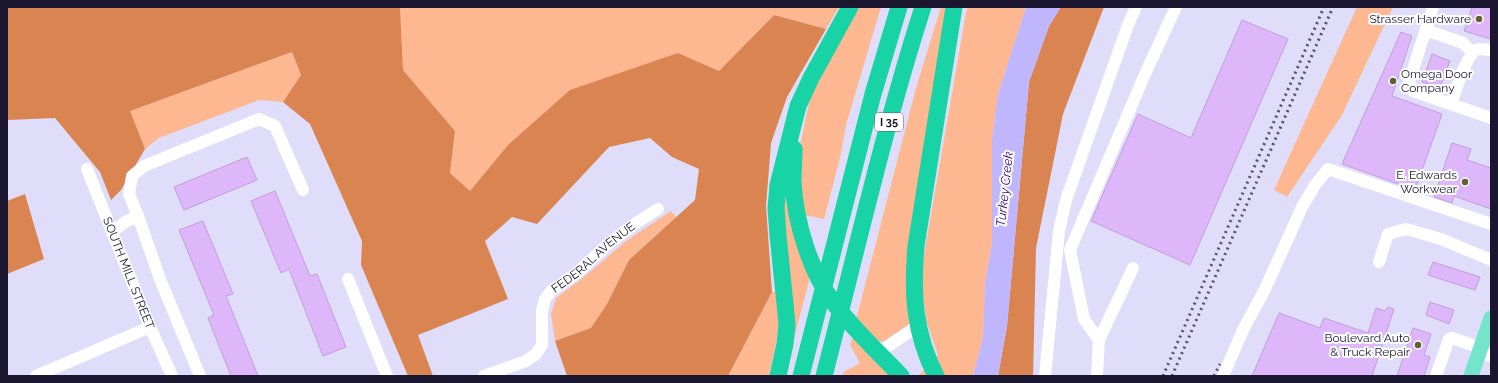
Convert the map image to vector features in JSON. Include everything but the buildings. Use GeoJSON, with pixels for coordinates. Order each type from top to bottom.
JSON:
{"type":"FeatureCollection","features":[{"type":"Feature","properties":{"kind":"highway"},"geometry":{"type":"LineString","coordinates":[[778,376],[785,344],[787,324],[778,235],[778,185],[798,106],[810,78],[850,7]]}},
{"type":"Feature","properties":{"kind":"highway","name":"I 35"},"geometry":{"type":"LineString","coordinates":[[801,376],[873,94],[899,7]]}},
{"type":"Feature","properties":{"kind":"highway","name":"I 35"},"geometry":{"type":"LineString","coordinates":[[824,376],[907,57],[923,7]]}},
{"type":"Feature","properties":{"kind":"highway"},"geometry":{"type":"LineString","coordinates":[[932,369],[918,326],[913,275],[916,246],[954,7]]}},
{"type":"Feature","properties":{"kind":"highway"},"geometry":{"type":"LineString","coordinates":[[794,119],[793,183],[797,208],[811,260],[832,301],[846,319],[901,376]]}},
{"type":"Feature","properties":{"kind":"main road"},"geometry":{"type":"LineString","coordinates":[[1471,376],[1484,352],[1491,318]]}},
{"type":"Feature","properties":{"kind":"street"},"geometry":{"type":"LineString","coordinates":[[1045,376],[1059,231],[1066,200],[1128,25],[1136,7]]}},
{"type":"Feature","properties":{"kind":"street"},"geometry":{"type":"LineString","coordinates":[[1099,340],[1084,319],[1070,250],[1145,74],[1176,7]]}},
{"type":"Feature","properties":{"kind":"street"},"geometry":{"type":"LineString","coordinates":[[1433,7],[1409,82],[1413,91],[1491,118]]}},
{"type":"Feature","properties":{"kind":"street"},"geometry":{"type":"LineString","coordinates":[[1426,30],[1463,43],[1472,53]]}},
{"type":"Feature","properties":{"kind":"street"},"geometry":{"type":"LineString","coordinates":[[1451,104],[1472,53],[1478,49],[1491,50]]}},
{"type":"Feature","properties":{"kind":"street"},"geometry":{"type":"LineString","coordinates":[[200,376],[160,279],[129,194],[132,176],[144,166],[259,119],[275,126],[303,190]]}},
{"type":"Feature","properties":{"kind":"street","name":"SOUTH MILL STREET"},"geometry":{"type":"LineString","coordinates":[[87,169],[150,327],[172,376]]}},
{"type":"Feature","properties":{"kind":"street"},"geometry":{"type":"LineString","coordinates":[[1223,376],[1244,328],[1264,291],[1302,207],[1328,169],[1491,224]]}},
{"type":"Feature","properties":{"kind":"street","name":"FEDERAL AVENUE"},"geometry":{"type":"LineString","coordinates":[[484,376],[526,361],[536,354],[542,345],[542,311],[545,299],[551,291],[577,273],[608,244],[658,209]]}},
{"type":"Feature","properties":{"kind":"street"},"geometry":{"type":"LineString","coordinates":[[112,232],[125,222],[138,216]]}},
{"type":"Feature","properties":{"kind":"street"},"geometry":{"type":"LineString","coordinates":[[1379,262],[1388,234],[1406,229],[1441,239],[1491,260]]}},
{"type":"Feature","properties":{"kind":"street"},"geometry":{"type":"LineString","coordinates":[[1097,376],[1099,340],[1133,268]]}},
{"type":"Feature","properties":{"kind":"street"},"geometry":{"type":"LineString","coordinates":[[348,279],[387,376]]}},
{"type":"Feature","properties":{"kind":"street"},"geometry":{"type":"LineString","coordinates":[[878,353],[918,326]]}},
{"type":"Feature","properties":{"kind":"street"},"geometry":{"type":"LineString","coordinates":[[36,376],[150,327]]}},
{"type":"Feature","properties":{"kind":"street"},"geometry":{"type":"LineString","coordinates":[[1436,376],[1449,338],[1484,352]]}},
{"type":"Feature","properties":{"kind":"shaded area"},"geometry":{"type":"Polygon","coordinates":[[[7,7],[400,7],[403,70],[455,131],[450,173],[470,191],[508,145],[570,90],[678,53],[719,71],[774,15],[826,29],[787,97],[771,143],[766,206],[772,292],[728,376],[567,376],[555,341],[591,328],[607,304],[629,260],[695,200],[699,169],[672,157],[650,138],[609,147],[537,224],[512,217],[485,241],[508,299],[418,335],[433,376],[408,376],[361,265],[362,241],[310,124],[283,102],[301,75],[292,52],[130,111],[145,149],[121,190],[111,200],[100,172],[55,118],[7,120],[7,7]]]}},
{"type":"Feature","properties":{"kind":"shaded area"},"geometry":{"type":"Polygon","coordinates":[[[400,7],[839,7],[826,29],[774,15],[719,71],[678,53],[508,145],[470,191],[450,173],[455,131],[403,70],[400,7]]]}},
{"type":"Feature","properties":{"kind":"shaded area"},"geometry":{"type":"Polygon","coordinates":[[[857,7],[881,7],[846,125],[840,158],[824,219],[804,215],[799,184],[800,146],[810,98],[857,7]]]}},
{"type":"Feature","properties":{"kind":"shaded area"},"geometry":{"type":"Polygon","coordinates":[[[941,7],[950,7],[911,323],[884,341],[880,342],[876,340],[856,320],[916,88],[941,7]]]}},
{"type":"Feature","properties":{"kind":"shaded area"},"geometry":{"type":"Polygon","coordinates":[[[967,7],[1026,7],[998,94],[992,140],[992,244],[985,282],[983,337],[973,376],[918,376],[938,355],[927,323],[922,292],[923,261],[967,7]]]}},
{"type":"Feature","properties":{"kind":"shaded area"},"geometry":{"type":"Polygon","coordinates":[[[1061,7],[1104,7],[1063,114],[1036,248],[1033,376],[998,376],[1007,326],[1029,82],[1049,26],[1061,7]]]}},
{"type":"Feature","properties":{"kind":"shaded area"},"geometry":{"type":"Polygon","coordinates":[[[1357,7],[1393,7],[1342,115],[1287,197],[1274,190],[1357,7]]]}},
{"type":"Feature","properties":{"kind":"shaded area"},"geometry":{"type":"Polygon","coordinates":[[[292,52],[301,75],[283,102],[259,100],[159,138],[145,149],[129,111],[292,52]]]}},
{"type":"Feature","properties":{"kind":"shaded area"},"geometry":{"type":"Polygon","coordinates":[[[784,191],[792,231],[810,277],[794,339],[782,229],[784,191]]]}},
{"type":"Feature","properties":{"kind":"shaded area"},"geometry":{"type":"Polygon","coordinates":[[[25,194],[44,259],[7,274],[7,201],[25,194]]]}},
{"type":"Feature","properties":{"kind":"shaded area"},"geometry":{"type":"Polygon","coordinates":[[[671,211],[676,217],[629,260],[607,304],[591,329],[555,341],[551,314],[556,298],[584,277],[626,241],[671,211]]]}},
{"type":"Feature","properties":{"kind":"shaded area"},"geometry":{"type":"Polygon","coordinates":[[[772,292],[776,292],[779,318],[777,339],[769,376],[728,376],[772,292]]]}},
{"type":"Feature","properties":{"kind":"shaded area"},"geometry":{"type":"Polygon","coordinates":[[[853,337],[890,376],[843,376],[844,372],[860,363],[850,345],[853,337]]]}},
{"type":"Feature","properties":{"kind":"water","name":"Turkey Creek"},"geometry":{"type":"Polygon","coordinates":[[[1026,7],[1061,7],[1049,26],[1029,82],[1007,326],[998,376],[973,376],[983,337],[985,282],[992,244],[992,140],[998,94],[1026,7]]]}},
{"type":"Feature","properties":{"kind":"railway"},"geometry":{"type":"LineString","coordinates":[[1163,376],[1324,7]]}},
{"type":"Feature","properties":{"kind":"railway"},"geometry":{"type":"LineString","coordinates":[[1172,376],[1333,7]]}},
{"type":"Feature","properties":{"kind":"railway"},"geometry":{"type":"LineString","coordinates":[[1214,376],[1220,364]]}},
{"type":"Feature","properties":{"kind":"place","name":"Strasser Hardware"},"geometry":{"type":"Point","coordinates":[1479,19]}},
{"type":"Feature","properties":{"kind":"place","name":"Omega Door Company"},"geometry":{"type":"Point","coordinates":[1393,81]}},
{"type":"Feature","properties":{"kind":"place","name":"E. Edwards Workwear"},"geometry":{"type":"Point","coordinates":[1465,182]}},
{"type":"Feature","properties":{"kind":"place","name":"Boulevard Auto & Truck Repair"},"geometry":{"type":"Point","coordinates":[1418,345]}}]}
